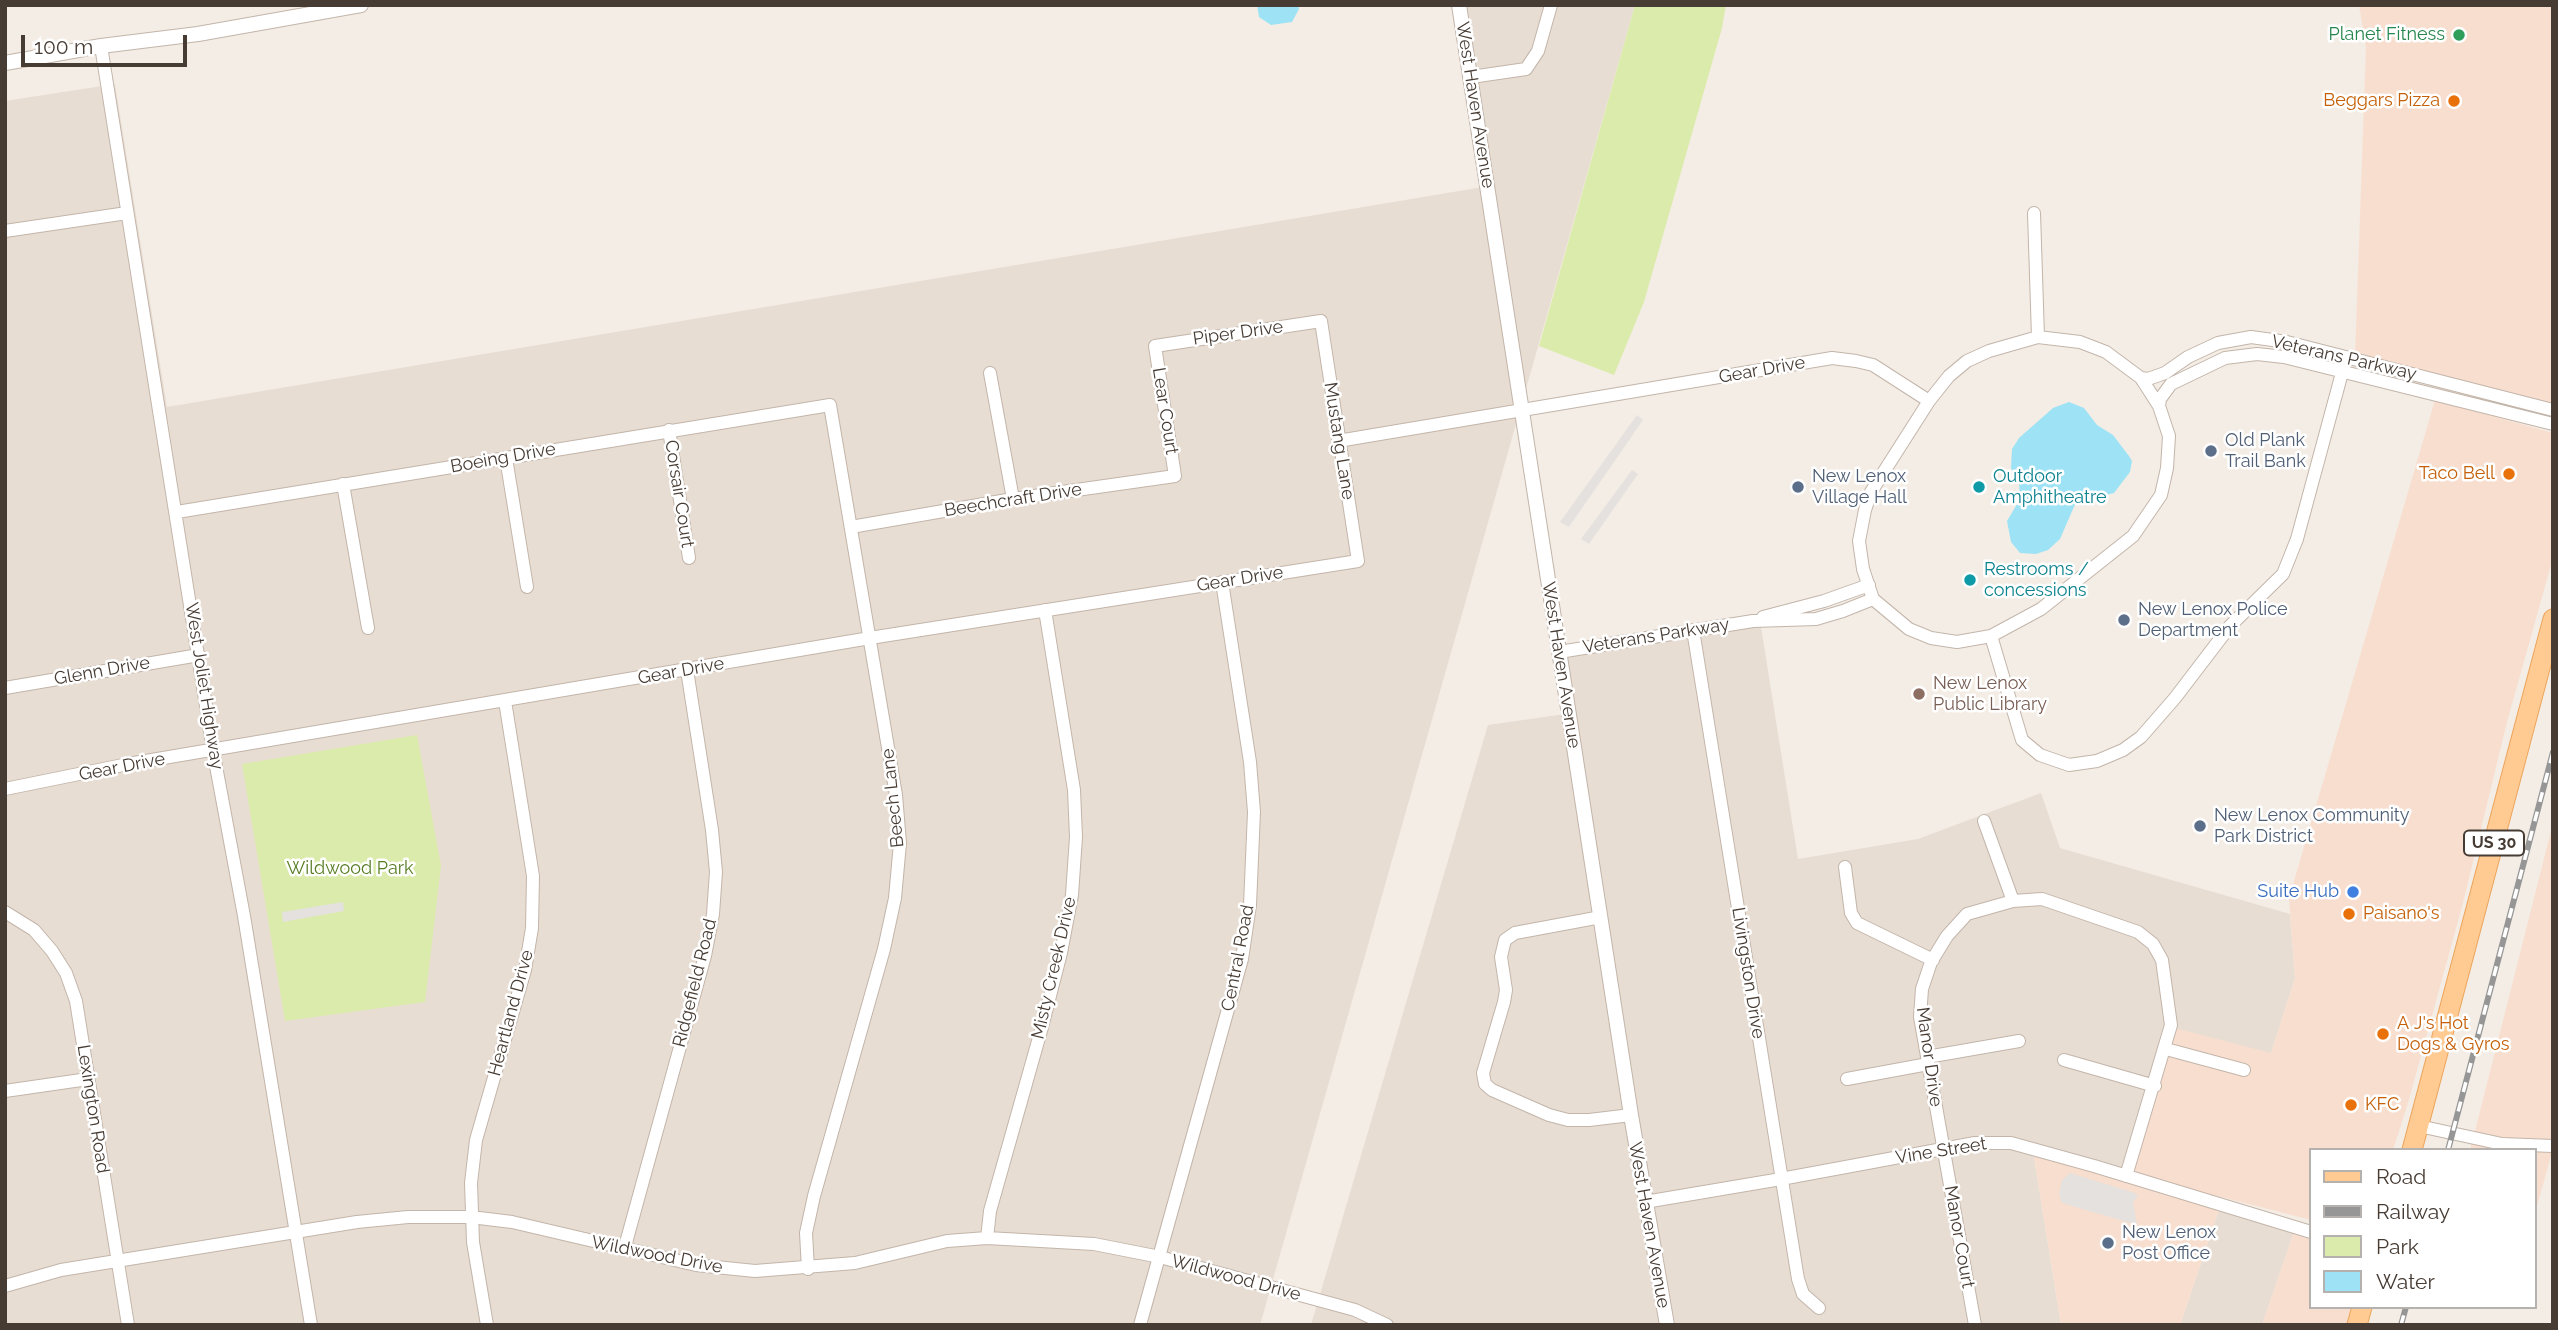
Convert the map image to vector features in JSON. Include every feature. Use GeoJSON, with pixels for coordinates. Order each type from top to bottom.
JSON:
{"type":"FeatureCollection","features":[{"type":"Feature","properties":{"kind":"main road","name":"US 30"},"geometry":{"type":"LineString","coordinates":[[2413,1148],[2553,619]]}},
{"type":"Feature","properties":{"kind":"street"},"geometry":{"type":"LineString","coordinates":[[5,63],[102,46],[198,34],[361,5]]}},
{"type":"Feature","properties":{"kind":"street","name":"West Haven Avenue"},"geometry":{"type":"LineString","coordinates":[[1460,5],[1631,1115],[1667,1325]]}},
{"type":"Feature","properties":{"kind":"street"},"geometry":{"type":"LineString","coordinates":[[1471,77],[1526,69],[1538,51],[1551,5]]}},
{"type":"Feature","properties":{"kind":"street","name":"West Joliet Highway"},"geometry":{"type":"LineString","coordinates":[[102,46],[214,750],[244,915],[311,1325]]}},
{"type":"Feature","properties":{"kind":"street"},"geometry":{"type":"LineString","coordinates":[[5,231],[127,213]]}},
{"type":"Feature","properties":{"kind":"street"},"geometry":{"type":"LineString","coordinates":[[2034,213],[2038,337]]}},
{"type":"Feature","properties":{"kind":"street","name":"Piper Drive"},"geometry":{"type":"LineString","coordinates":[[1155,346],[1321,321]]}},
{"type":"Feature","properties":{"kind":"street","name":"Mustang Lane"},"geometry":{"type":"LineString","coordinates":[[1321,321],[1357,561]]}},
{"type":"Feature","properties":{"kind":"street"},"geometry":{"type":"LineString","coordinates":[[2038,337],[2080,342],[2106,352],[2141,378],[2159,406],[2169,436],[2167,468],[2161,495],[2133,536],[2041,610],[1991,636],[1958,642],[1931,638],[1909,629],[1874,599],[1863,569],[1859,541],[1871,492],[1929,401],[1949,376],[1967,361],[1989,351],[2038,337]]}},
{"type":"Feature","properties":{"kind":"street","name":"Veterans Parkway"},"geometry":{"type":"LineString","coordinates":[[2141,378],[2148,379],[2165,373],[2189,357],[2218,343],[2251,337],[2287,342],[2553,410]]}},
{"type":"Feature","properties":{"kind":"street","name":"Lear Court"},"geometry":{"type":"LineString","coordinates":[[1155,346],[1175,476]]}},
{"type":"Feature","properties":{"kind":"street","name":"Veterans Parkway"},"geometry":{"type":"LineString","coordinates":[[2159,406],[2160,399],[2171,384],[2225,358],[2257,354],[2284,357],[2553,424]]}},
{"type":"Feature","properties":{"kind":"street","name":"Gear Drive"},"geometry":{"type":"LineString","coordinates":[[1338,441],[1832,358],[1873,365],[1929,401]]}},
{"type":"Feature","properties":{"kind":"street"},"geometry":{"type":"LineString","coordinates":[[1991,636],[2022,740],[2040,755],[2069,765],[2097,761],[2123,750],[2141,737],[2175,698],[2230,626],[2283,575],[2297,539],[2346,358]]}},
{"type":"Feature","properties":{"kind":"street"},"geometry":{"type":"LineString","coordinates":[[990,373],[1013,499]]}},
{"type":"Feature","properties":{"kind":"street","name":"Boeing Drive"},"geometry":{"type":"LineString","coordinates":[[177,512],[669,429],[830,405]]}},
{"type":"Feature","properties":{"kind":"street","name":"Beech Lane"},"geometry":{"type":"LineString","coordinates":[[808,1269],[806,1233],[884,949],[899,867],[900,842],[896,795],[830,405]]}},
{"type":"Feature","properties":{"kind":"street","name":"Corsair Court"},"geometry":{"type":"LineString","coordinates":[[669,429],[689,558]]}},
{"type":"Feature","properties":{"kind":"street"},"geometry":{"type":"LineString","coordinates":[[506,458],[527,587]]}},
{"type":"Feature","properties":{"kind":"street","name":"Beechcraft Drive"},"geometry":{"type":"LineString","coordinates":[[851,527],[1013,499],[1175,476]]}},
{"type":"Feature","properties":{"kind":"street"},"geometry":{"type":"LineString","coordinates":[[343,484],[368,628]]}},
{"type":"Feature","properties":{"kind":"street","name":"Gear Drive"},"geometry":{"type":"LineString","coordinates":[[5,789],[128,764],[870,638],[1357,561]]}},
{"type":"Feature","properties":{"kind":"street","name":"Central Road"},"geometry":{"type":"LineString","coordinates":[[1140,1325],[1242,959],[1250,905],[1254,812],[1250,762],[1222,582]]}},
{"type":"Feature","properties":{"kind":"street","name":"Veterans Parkway"},"geometry":{"type":"LineString","coordinates":[[1753,621],[1835,598],[1869,585]]}},
{"type":"Feature","properties":{"kind":"street","name":"Veterans Parkway"},"geometry":{"type":"LineString","coordinates":[[1559,652],[1753,621],[1816,619],[1874,599]]}},
{"type":"Feature","properties":{"kind":"street","name":"Misty Creek Drive"},"geometry":{"type":"LineString","coordinates":[[987,1238],[990,1211],[1042,1027],[1061,953],[1072,895],[1076,837],[1074,790],[1045,610]]}},
{"type":"Feature","properties":{"kind":"street","name":"Livingston Drive"},"geometry":{"type":"LineString","coordinates":[[1693,630],[1800,1286],[1803,1294],[1819,1308]]}},
{"type":"Feature","properties":{"kind":"street","name":"Glenn Drive"},"geometry":{"type":"LineString","coordinates":[[5,688],[199,655]]}},
{"type":"Feature","properties":{"kind":"street","name":"Ridgefield Road"},"geometry":{"type":"LineString","coordinates":[[624,1250],[705,956],[713,914],[716,872],[712,830],[687,670]]}},
{"type":"Feature","properties":{"kind":"street","name":"Heartland Drive"},"geometry":{"type":"LineString","coordinates":[[487,1325],[473,1242],[471,1183],[477,1140],[525,970],[532,928],[533,876],[505,701]]}},
{"type":"Feature","properties":{"kind":"street"},"geometry":{"type":"LineString","coordinates":[[1984,821],[2012,901]]}},
{"type":"Feature","properties":{"kind":"street"},"geometry":{"type":"LineString","coordinates":[[1845,867],[1851,913],[1857,923],[1933,960]]}},
{"type":"Feature","properties":{"kind":"street","name":"Manor Drive"},"geometry":{"type":"LineString","coordinates":[[1943,1150],[1920,1017],[1922,989],[1933,960],[1947,936],[1967,914],[2012,901],[2042,899],[2138,932],[2153,944],[2162,960],[2172,1025],[2126,1176]]}},
{"type":"Feature","properties":{"kind":"street","name":"Lexington Road"},"geometry":{"type":"LineString","coordinates":[[9,914],[34,930],[52,951],[66,973],[76,1001],[128,1325]]}},
{"type":"Feature","properties":{"kind":"street"},"geometry":{"type":"LineString","coordinates":[[1601,917],[1515,933],[1505,940],[1501,957],[1506,990],[1483,1073],[1485,1084],[1492,1090],[1549,1115],[1568,1120],[1631,1115]]}},
{"type":"Feature","properties":{"kind":"street"},"geometry":{"type":"LineString","coordinates":[[1847,1079],[2019,1041]]}},
{"type":"Feature","properties":{"kind":"street"},"geometry":{"type":"LineString","coordinates":[[2166,1049],[2244,1070]]}},
{"type":"Feature","properties":{"kind":"street"},"geometry":{"type":"LineString","coordinates":[[2064,1060],[2155,1086]]}},
{"type":"Feature","properties":{"kind":"street"},"geometry":{"type":"LineString","coordinates":[[5,1091],[88,1079]]}},
{"type":"Feature","properties":{"kind":"street"},"geometry":{"type":"LineString","coordinates":[[2419,1126],[2502,1144],[2553,1146]]}},
{"type":"Feature","properties":{"kind":"street","name":"Vine Street"},"geometry":{"type":"LineString","coordinates":[[1645,1202],[1781,1180],[1975,1143],[2011,1143],[2310,1232]]}},
{"type":"Feature","properties":{"kind":"street","name":"Manor Court"},"geometry":{"type":"LineString","coordinates":[[1943,1150],[1975,1325]]}},
{"type":"Feature","properties":{"kind":"street","name":"Wildwood Drive"},"geometry":{"type":"LineString","coordinates":[[5,1286],[61,1270],[296,1231],[408,1216],[471,1217],[512,1222],[696,1265],[743,1270],[808,1269],[855,1263],[947,1241],[987,1238],[1094,1244],[1160,1257],[1355,1310],[1387,1325]]}},
{"type":"Feature","properties":{"kind":"shaded area"},"geometry":{"type":"Polygon","coordinates":[[[1467,5],[1635,5],[1260,1325],[5,1325],[5,101],[115,84],[167,407],[1495,185],[1467,5]]]}},
{"type":"Feature","properties":{"kind":"shaded area"},"geometry":{"type":"Polygon","coordinates":[[[2359,5],[2553,5],[2553,405],[2355,356],[2366,47],[2359,5]]]}},
{"type":"Feature","properties":{"kind":"shaded area"},"geometry":{"type":"Polygon","coordinates":[[[2435,400],[2553,433],[2553,558],[2507,722],[2463,903],[2408,1103],[2394,1148],[2310,1148],[2310,1220],[2124,1172],[2167,1026],[2271,1053],[2295,978],[2289,898],[2435,400]]]}},
{"type":"Feature","properties":{"kind":"shaded area"},"geometry":{"type":"Polygon","coordinates":[[[1637,415],[1643,420],[1569,527],[1560,522],[1637,415]]]}},
{"type":"Feature","properties":{"kind":"shaded area"},"geometry":{"type":"Polygon","coordinates":[[[1632,470],[1638,474],[1589,544],[1581,539],[1632,470]]]}},
{"type":"Feature","properties":{"kind":"shaded area"},"geometry":{"type":"Polygon","coordinates":[[[1747,625],[1761,627],[1798,859],[1918,839],[2041,793],[2060,848],[2290,914],[2295,978],[2271,1053],[2124,1172],[2009,1140],[1648,1197],[1563,655],[1747,625]]]}},
{"type":"Feature","properties":{"kind":"shaded area"},"geometry":{"type":"Polygon","coordinates":[[[1565,714],[1661,1325],[1311,1325],[1488,725],[1565,714]]]}},
{"type":"Feature","properties":{"kind":"shaded area"},"geometry":{"type":"Polygon","coordinates":[[[2553,823],[2553,1142],[2525,1143],[2474,1135],[2553,823]]]}},
{"type":"Feature","properties":{"kind":"shaded area"},"geometry":{"type":"Polygon","coordinates":[[[343,902],[344,911],[283,922],[282,912],[343,902]]]}},
{"type":"Feature","properties":{"kind":"shaded area"},"geometry":{"type":"Polygon","coordinates":[[[2472,1141],[2553,1149],[2537,1206],[2537,1148],[2470,1148],[2472,1141]]]}},
{"type":"Feature","properties":{"kind":"shaded area"},"geometry":{"type":"Polygon","coordinates":[[[1976,1146],[2033,1151],[2061,1325],[1669,1325],[1648,1203],[1976,1146]]]}},
{"type":"Feature","properties":{"kind":"shaded area"},"geometry":{"type":"Polygon","coordinates":[[[2033,1151],[2220,1207],[2180,1325],[2061,1325],[2033,1151]]]}},
{"type":"Feature","properties":{"kind":"shaded area"},"geometry":{"type":"Polygon","coordinates":[[[2070,1173],[2135,1193],[2138,1196],[2133,1202],[2137,1225],[2062,1203],[2059,1194],[2062,1180],[2070,1173]]]}},
{"type":"Feature","properties":{"kind":"shaded area"},"geometry":{"type":"Polygon","coordinates":[[[2220,1207],[2295,1229],[2262,1325],[2180,1325],[2220,1207]]]}},
{"type":"Feature","properties":{"kind":"shaded area"},"geometry":{"type":"Polygon","coordinates":[[[2295,1229],[2310,1235],[2310,1309],[2358,1309],[2354,1325],[2262,1325],[2295,1229]]]}},
{"type":"Feature","properties":{"kind":"green space"},"geometry":{"type":"Polygon","coordinates":[[[1635,5],[1726,5],[1722,28],[1644,302],[1614,375],[1539,346],[1635,5]]]}},
{"type":"Feature","properties":{"kind":"green space","name":"Wildwood Park"},"geometry":{"type":"Polygon","coordinates":[[[417,735],[441,866],[425,1002],[285,1021],[242,764],[417,735]]]}},
{"type":"Feature","properties":{"kind":"water"},"geometry":{"type":"Polygon","coordinates":[[[1257,5],[1298,5],[1299,9],[1292,22],[1271,25],[1259,17],[1257,5]]]}},
{"type":"Feature","properties":{"kind":"water"},"geometry":{"type":"Polygon","coordinates":[[[2069,402],[2084,408],[2097,425],[2113,435],[2132,461],[2130,472],[2114,493],[2076,502],[2060,539],[2048,550],[2036,554],[2020,553],[2011,542],[2007,521],[2020,499],[2019,482],[2011,468],[2012,449],[2019,438],[2053,408],[2069,402]]]}},
{"type":"Feature","properties":{"kind":"railway"},"geometry":{"type":"LineString","coordinates":[[2449,1148],[2553,752]]}},
{"type":"Feature","properties":{"kind":"railway"},"geometry":{"type":"LineString","coordinates":[[2401,1325],[2405,1309]]}},
{"type":"Feature","properties":{"kind":"place","name":"Planet Fitness"},"geometry":{"type":"Point","coordinates":[2459,35]}},
{"type":"Feature","properties":{"kind":"place","name":"Beggars Pizza"},"geometry":{"type":"Point","coordinates":[2454,101]}},
{"type":"Feature","properties":{"kind":"place","name":"Old Plank Trail Bank"},"geometry":{"type":"Point","coordinates":[2211,451]}},
{"type":"Feature","properties":{"kind":"place","name":"Taco Bell"},"geometry":{"type":"Point","coordinates":[2509,474]}},
{"type":"Feature","properties":{"kind":"place","name":"New Lenox Village Hall"},"geometry":{"type":"Point","coordinates":[1798,487]}},
{"type":"Feature","properties":{"kind":"place","name":"Outdoor Amphitheatre"},"geometry":{"type":"Point","coordinates":[1979,487]}},
{"type":"Feature","properties":{"kind":"place","name":"Restrooms / concessions"},"geometry":{"type":"Point","coordinates":[1970,580]}},
{"type":"Feature","properties":{"kind":"place","name":"New Lenox Police Department"},"geometry":{"type":"Point","coordinates":[2124,620]}},
{"type":"Feature","properties":{"kind":"place","name":"New Lenox Public Library"},"geometry":{"type":"Point","coordinates":[1919,694]}},
{"type":"Feature","properties":{"kind":"place","name":"New Lenox Community Park District"},"geometry":{"type":"Point","coordinates":[2200,826]}},
{"type":"Feature","properties":{"kind":"place","name":"Suite Hub"},"geometry":{"type":"Point","coordinates":[2353,892]}},
{"type":"Feature","properties":{"kind":"place","name":"Paisano's"},"geometry":{"type":"Point","coordinates":[2349,914]}},
{"type":"Feature","properties":{"kind":"place","name":"A J's Hot Dogs & Gyros"},"geometry":{"type":"Point","coordinates":[2383,1034]}},
{"type":"Feature","properties":{"kind":"place","name":"KFC"},"geometry":{"type":"Point","coordinates":[2351,1105]}},
{"type":"Feature","properties":{"kind":"place","name":"New Lenox Post Office"},"geometry":{"type":"Point","coordinates":[2108,1243]}}]}
